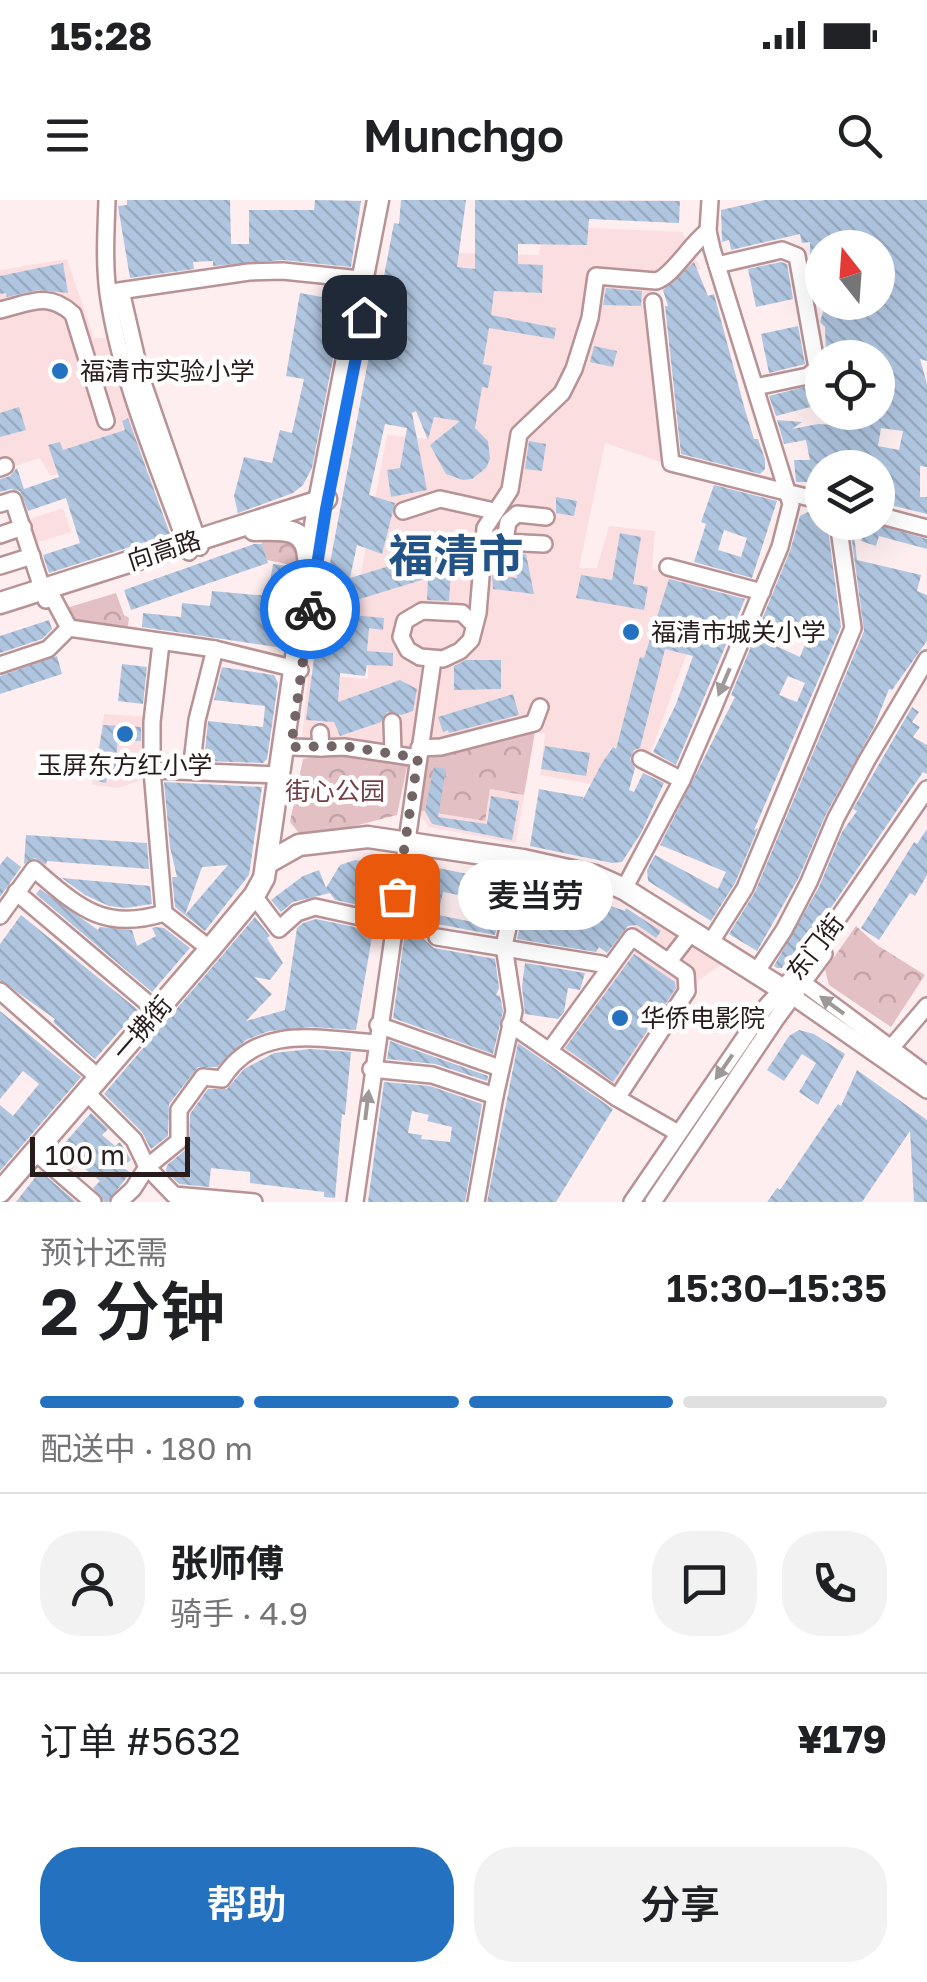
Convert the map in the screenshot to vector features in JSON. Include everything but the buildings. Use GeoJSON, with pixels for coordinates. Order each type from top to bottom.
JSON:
{"type":"FeatureCollection","features":[{"type":"Feature","properties":{"kind":"main road"},"geometry":{"type":"LineString","coordinates":[[297,669],[360,282],[378,200]]}},
{"type":"Feature","properties":{"kind":"main road"},"geometry":{"type":"LineString","coordinates":[[293,848],[283,842],[282,835],[308,564],[387,200]]}},
{"type":"Feature","properties":{"kind":"main road","name":"向高路"},"geometry":{"type":"LineString","coordinates":[[193,545],[254,530],[322,505]]}},
{"type":"Feature","properties":{"kind":"main road","name":"向高路"},"geometry":{"type":"LineString","coordinates":[[0,615],[193,545],[322,505]]}},
{"type":"Feature","properties":{"kind":"main road","name":"向高路"},"geometry":{"type":"LineString","coordinates":[[254,530],[298,533],[308,548],[308,564]]}},
{"type":"Feature","properties":{"kind":"main road","name":"向高路"},"geometry":{"type":"LineString","coordinates":[[0,604],[47,596]]}},
{"type":"Feature","properties":{"kind":"main road","name":"一拂街"},"geometry":{"type":"LineString","coordinates":[[0,1192],[254,896],[270,856],[278,775],[297,669]]}},
{"type":"Feature","properties":{"kind":"main road"},"geometry":{"type":"LineString","coordinates":[[270,856],[345,837],[523,860],[595,876],[624,889],[755,974],[793,987]]}},
{"type":"Feature","properties":{"kind":"main road"},"geometry":{"type":"LineString","coordinates":[[270,856],[284,864],[320,852],[368,846],[394,848],[405,842]]}},
{"type":"Feature","properties":{"kind":"street"},"geometry":{"type":"LineString","coordinates":[[107,200],[115,296],[129,380],[193,545]]}},
{"type":"Feature","properties":{"kind":"street"},"geometry":{"type":"LineString","coordinates":[[624,889],[682,780],[780,547],[792,504],[717,265],[708,231],[710,200]]}},
{"type":"Feature","properties":{"kind":"street"},"geometry":{"type":"LineString","coordinates":[[473,624],[462,613],[422,611],[405,621],[400,630],[404,645],[420,657],[433,660],[460,651],[471,640],[478,613],[485,528],[510,490],[519,434],[562,392],[574,370],[590,318],[596,276],[656,281],[666,278],[694,241],[708,231]]}},
{"type":"Feature","properties":{"kind":"street"},"geometry":{"type":"LineString","coordinates":[[717,265],[782,250],[797,256],[817,368],[808,376],[755,387]]}},
{"type":"Feature","properties":{"kind":"street"},"geometry":{"type":"LineString","coordinates":[[115,296],[249,272],[283,270],[360,282]]}},
{"type":"Feature","properties":{"kind":"street"},"geometry":{"type":"LineString","coordinates":[[115,296],[193,545]]}},
{"type":"Feature","properties":{"kind":"street"},"geometry":{"type":"LineString","coordinates":[[0,310],[41,300],[60,302],[74,314],[106,421]]}},
{"type":"Feature","properties":{"kind":"street"},"geometry":{"type":"LineString","coordinates":[[654,302],[671,462],[805,496]]}},
{"type":"Feature","properties":{"kind":"street"},"geometry":{"type":"LineString","coordinates":[[97,388],[129,380]]}},
{"type":"Feature","properties":{"kind":"street"},"geometry":{"type":"LineString","coordinates":[[403,510],[440,499],[494,512]]}},
{"type":"Feature","properties":{"kind":"street"},"geometry":{"type":"LineString","coordinates":[[0,504],[13,500],[47,596],[69,628],[215,648],[297,669]]}},
{"type":"Feature","properties":{"kind":"street"},"geometry":{"type":"LineString","coordinates":[[505,540],[508,522],[518,514],[546,517]]}},
{"type":"Feature","properties":{"kind":"street"},"geometry":{"type":"LineString","coordinates":[[895,520],[927,528]]}},
{"type":"Feature","properties":{"kind":"street"},"geometry":{"type":"LineString","coordinates":[[0,535],[23,527]]}},
{"type":"Feature","properties":{"kind":"street"},"geometry":{"type":"LineString","coordinates":[[709,945],[745,888],[853,628],[841,540]]}},
{"type":"Feature","properties":{"kind":"street"},"geometry":{"type":"LineString","coordinates":[[484,541],[544,544]]}},
{"type":"Feature","properties":{"kind":"street"},"geometry":{"type":"LineString","coordinates":[[0,566],[32,556]]}},
{"type":"Feature","properties":{"kind":"street"},"geometry":{"type":"LineString","coordinates":[[668,568],[762,592]]}},
{"type":"Feature","properties":{"kind":"street"},"geometry":{"type":"LineString","coordinates":[[0,664],[48,649],[69,628]]}},
{"type":"Feature","properties":{"kind":"street"},"geometry":{"type":"LineString","coordinates":[[161,643],[152,722],[152,770],[164,913],[210,950]]}},
{"type":"Feature","properties":{"kind":"street"},"geometry":{"type":"LineString","coordinates":[[191,771],[197,720],[215,648]]}},
{"type":"Feature","properties":{"kind":"street"},"geometry":{"type":"LineString","coordinates":[[755,974],[801,898],[867,760],[927,659]]}},
{"type":"Feature","properties":{"kind":"street"},"geometry":{"type":"LineString","coordinates":[[354,1202],[433,660]]}},
{"type":"Feature","properties":{"kind":"street"},"geometry":{"type":"LineString","coordinates":[[291,747],[321,740],[394,753],[419,753],[534,723],[540,707]]}},
{"type":"Feature","properties":{"kind":"street"},"geometry":{"type":"LineString","coordinates":[[392,722],[394,753]]}},
{"type":"Feature","properties":{"kind":"street"},"geometry":{"type":"LineString","coordinates":[[641,758],[682,780]]}},
{"type":"Feature","properties":{"kind":"street"},"geometry":{"type":"LineString","coordinates":[[152,770],[278,775]]}},
{"type":"Feature","properties":{"kind":"street","name":"东门街"},"geometry":{"type":"LineString","coordinates":[[653,1202],[927,789]]}},
{"type":"Feature","properties":{"kind":"street","name":"东门街"},"geometry":{"type":"LineString","coordinates":[[632,1202],[764,1010],[793,987],[927,802]]}},
{"type":"Feature","properties":{"kind":"street"},"geometry":{"type":"LineString","coordinates":[[476,1202],[514,1011],[504,946],[523,860]]}},
{"type":"Feature","properties":{"kind":"street"},"geometry":{"type":"LineString","coordinates":[[0,916],[34,869],[70,900],[100,918],[137,921],[164,913]]}},
{"type":"Feature","properties":{"kind":"street"},"geometry":{"type":"LineString","coordinates":[[16,892],[157,1011]]}},
{"type":"Feature","properties":{"kind":"street"},"geometry":{"type":"LineString","coordinates":[[254,896],[279,929],[298,912],[314,906],[392,924]]}},
{"type":"Feature","properties":{"kind":"street"},"geometry":{"type":"LineString","coordinates":[[669,961],[690,934]]}},
{"type":"Feature","properties":{"kind":"street"},"geometry":{"type":"LineString","coordinates":[[550,1050],[632,937],[669,961],[686,974],[687,991],[617,1098]]}},
{"type":"Feature","properties":{"kind":"street"},"geometry":{"type":"LineString","coordinates":[[437,938],[602,964]]}},
{"type":"Feature","properties":{"kind":"street"},"geometry":{"type":"LineString","coordinates":[[793,987],[927,1075]]}},
{"type":"Feature","properties":{"kind":"street"},"geometry":{"type":"LineString","coordinates":[[793,987],[927,1090]]}},
{"type":"Feature","properties":{"kind":"street"},"geometry":{"type":"LineString","coordinates":[[0,991],[92,1085],[134,1140],[147,1167],[176,1198],[254,1202]]}},
{"type":"Feature","properties":{"kind":"street"},"geometry":{"type":"LineString","coordinates":[[891,1048],[927,1006]]}},
{"type":"Feature","properties":{"kind":"street"},"geometry":{"type":"LineString","coordinates":[[510,1024],[617,1098],[678,1133]]}},
{"type":"Feature","properties":{"kind":"street"},"geometry":{"type":"LineString","coordinates":[[378,1025],[500,1068]]}},
{"type":"Feature","properties":{"kind":"street"},"geometry":{"type":"LineString","coordinates":[[120,1202],[147,1167],[179,1142],[180,1110],[203,1077],[222,1080],[232,1064],[255,1046],[280,1038],[375,1043]]}},
{"type":"Feature","properties":{"kind":"street"},"geometry":{"type":"LineString","coordinates":[[372,1069],[432,1076],[495,1096]]}},
{"type":"Feature","properties":{"kind":"street"},"geometry":{"type":"LineString","coordinates":[[35,1152],[93,1202]]}},
{"type":"Feature","properties":{"kind":"shaded area"},"geometry":{"type":"Polygon","coordinates":[[[544,226],[682,232],[701,269],[651,288],[666,464],[605,443],[579,568],[597,568],[609,526],[655,531],[652,569],[712,585],[648,759],[610,748],[595,785],[540,775],[545,734],[535,732],[408,762],[301,753],[308,674],[368,679],[368,658],[358,655],[358,589],[387,435],[429,439],[434,324],[453,324],[458,253],[539,255],[544,226]]]}},
{"type":"Feature","properties":{"kind":"shaded area","name":"福清市实验小学"},"geometry":{"type":"Polygon","coordinates":[[[67,259],[94,338],[109,338],[147,447],[51,476],[40,458],[0,471],[0,270],[67,259]]]}},
{"type":"Feature","properties":{"kind":"shaded area"},"geometry":{"type":"Polygon","coordinates":[[[63,508],[71,532],[32,544],[24,521],[63,508]]]}},
{"type":"Feature","properties":{"kind":"shaded area","name":"玉屏东方红小学"},"geometry":{"type":"Polygon","coordinates":[[[104,714],[149,717],[149,777],[119,788],[92,785],[104,714]]]}},
{"type":"Feature","properties":{"kind":"shaded area"},"geometry":{"type":"Polygon","coordinates":[[[490,788],[524,795],[516,843],[429,827],[417,810],[484,821],[490,788]]]}},
{"type":"Feature","properties":{"kind":"shaded area"},"geometry":{"type":"Polygon","coordinates":[[[643,914],[723,964],[700,979],[622,1095],[547,1045],[643,914]]]}},
{"type":"Feature","properties":{"kind":"green space"},"geometry":{"type":"Polygon","coordinates":[[[295,533],[301,567],[267,560],[261,541],[295,533]]]}},
{"type":"Feature","properties":{"kind":"green space"},"geometry":{"type":"Polygon","coordinates":[[[116,593],[124,615],[129,618],[127,634],[70,624],[63,609],[116,593]]]}},
{"type":"Feature","properties":{"kind":"green space"},"geometry":{"type":"Polygon","coordinates":[[[535,732],[524,795],[490,789],[485,821],[417,810],[428,758],[535,732]]]}},
{"type":"Feature","properties":{"kind":"green space","name":"街心公园"},"geometry":{"type":"Polygon","coordinates":[[[344,750],[408,762],[397,815],[320,835],[299,833],[290,822],[303,759],[344,750]]]}},
{"type":"Feature","properties":{"kind":"green space"},"geometry":{"type":"Polygon","coordinates":[[[856,926],[877,945],[925,975],[891,1027],[829,985],[825,970],[856,926]]]}},
{"type":"Feature","properties":{"kind":"way so far"},"geometry":{"type":"LineString","coordinates":[[310,609],[291,747],[344,746],[418,758],[397,896]]}},
{"type":"Feature","properties":{"kind":"place","name":"福清市实验小学"},"geometry":{"type":"Point","coordinates":[60,371]}},
{"type":"Feature","properties":{"kind":"place","name":"福清市城关小学"},"geometry":{"type":"Point","coordinates":[631,632]}},
{"type":"Feature","properties":{"kind":"place","name":"玉屏东方红小学"},"geometry":{"type":"Point","coordinates":[125,734]}},
{"type":"Feature","properties":{"kind":"place","name":"麦当劳"},"geometry":{"type":"Point","coordinates":[397,896]}},
{"type":"Feature","properties":{"kind":"place","name":"华侨电影院"},"geometry":{"type":"Point","coordinates":[620,1018]}},
{"type":"Feature","properties":{"kind":"district","name":"福清市"},"geometry":{"type":"Point","coordinates":[456,556]}},
{"type":"Feature","properties":{"kind":"route"},"geometry":{"type":"LineString","coordinates":[[310,609],[364,317]]}}]}
